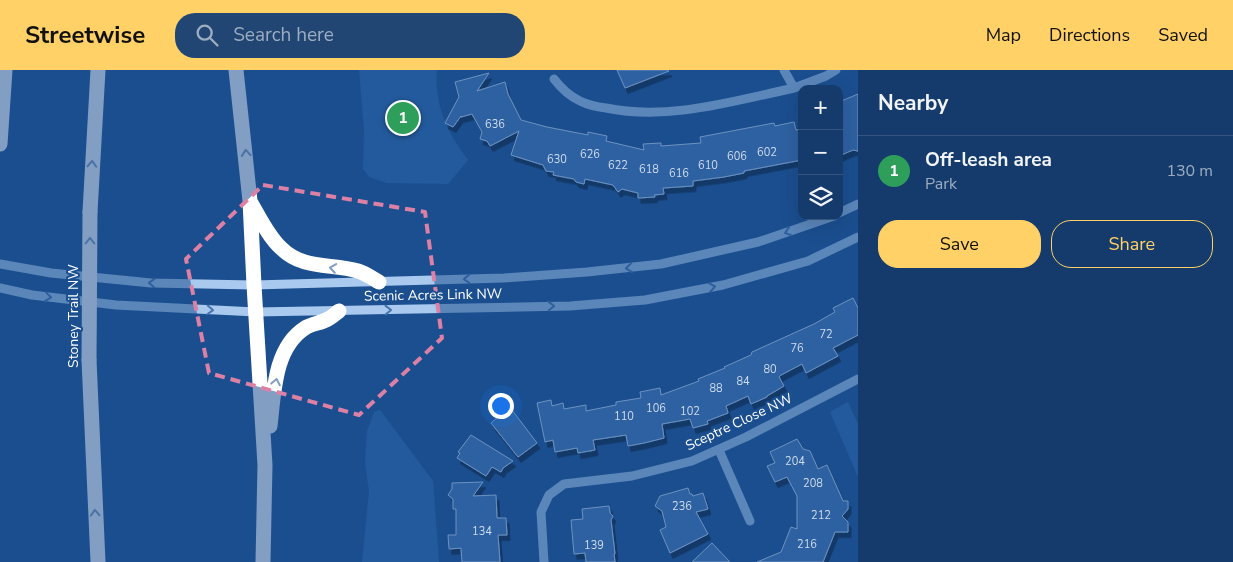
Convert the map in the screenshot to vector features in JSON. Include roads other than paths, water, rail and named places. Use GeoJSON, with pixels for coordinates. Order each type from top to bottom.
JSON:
{"type":"FeatureCollection","features":[{"type":"Feature","properties":{"kind":"highway"},"geometry":{"type":"LineString","coordinates":[[0,144],[5,70]]}},
{"type":"Feature","properties":{"kind":"highway","name":"Stoney Trail NW"},"geometry":{"type":"LineString","coordinates":[[98,70],[90,212],[89,360],[98,562]]}},
{"type":"Feature","properties":{"kind":"highway"},"geometry":{"type":"LineString","coordinates":[[236,70],[250,201],[265,465]]}},
{"type":"Feature","properties":{"kind":"highway"},"geometry":{"type":"LineString","coordinates":[[250,201],[273,239],[293,257],[312,264],[358,271],[379,282]]}},
{"type":"Feature","properties":{"kind":"highway"},"geometry":{"type":"LineString","coordinates":[[262,562],[265,465],[272,404],[282,357],[291,339],[306,327],[326,320],[340,311]]}},
{"type":"Feature","properties":{"kind":"street"},"geometry":{"type":"LineString","coordinates":[[784,70],[794,88]]}},
{"type":"Feature","properties":{"kind":"street"},"geometry":{"type":"LineString","coordinates":[[554,80],[563,90],[591,106],[639,114],[674,112],[794,88],[826,76],[836,70]]}},
{"type":"Feature","properties":{"kind":"street"},"geometry":{"type":"LineString","coordinates":[[843,212],[858,204]]}},
{"type":"Feature","properties":{"kind":"street","name":"Scenic Acres Link NW"},"geometry":{"type":"LineString","coordinates":[[0,264],[51,273],[142,282],[254,285],[504,278],[660,264],[758,242],[822,220]]}},
{"type":"Feature","properties":{"kind":"street","name":"Scenic Acres Link NW"},"geometry":{"type":"LineString","coordinates":[[0,288],[32,295],[116,305],[256,312],[570,306],[645,300],[723,285],[808,261],[858,237]]}},
{"type":"Feature","properties":{"kind":"street","name":"Sceptre Close NW"},"geometry":{"type":"LineString","coordinates":[[544,562],[541,512],[544,504],[555,489],[564,484],[602,480],[653,471],[692,460],[719,450],[858,379]]}},
{"type":"Feature","properties":{"kind":"street"},"geometry":{"type":"LineString","coordinates":[[719,450],[750,521]]}},
{"type":"Feature","properties":{"kind":"place","name":"Off-leash area"},"geometry":{"type":"Point","coordinates":[403,118]}}]}
